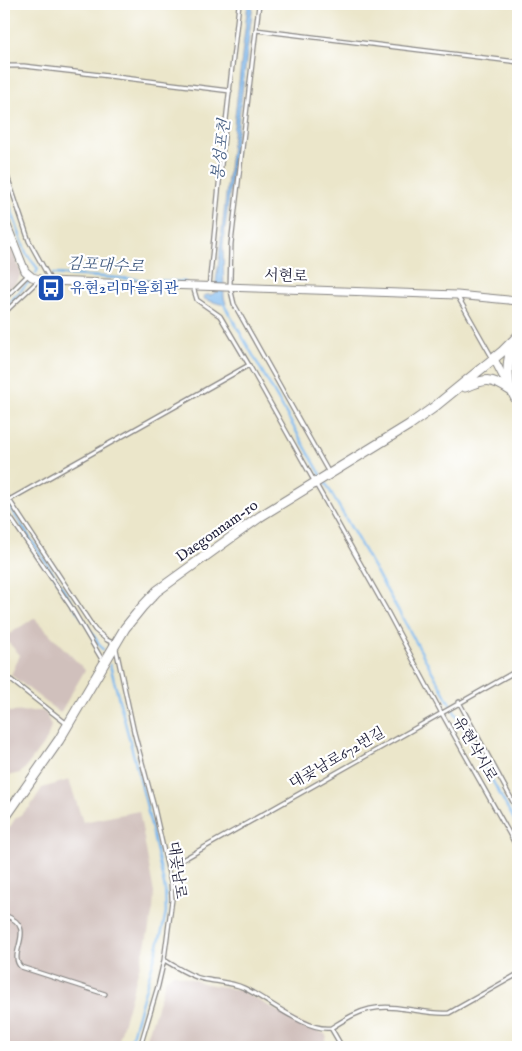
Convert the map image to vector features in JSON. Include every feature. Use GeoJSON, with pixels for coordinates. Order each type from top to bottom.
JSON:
{"type":"FeatureCollection","features":[{"type":"Feature","properties":{"kind":"street"},"geometry":{"type":"LineString","coordinates":[[4,218],[21,263],[29,274]]}},
{"type":"Feature","properties":{"kind":"street","name":"서현로"},"geometry":{"type":"LineString","coordinates":[[29,274],[40,279],[52,281],[457,295],[518,300]]}},
{"type":"Feature","properties":{"kind":"street"},"geometry":{"type":"LineString","coordinates":[[510,390],[508,356],[517,337]]}},
{"type":"Feature","properties":{"kind":"street","name":"Daegonnam-ro"},"geometry":{"type":"LineString","coordinates":[[4,818],[43,763],[115,644],[142,607],[157,591],[261,516],[409,425],[457,391],[517,337]]}},
{"type":"Feature","properties":{"kind":"street"},"geometry":{"type":"LineString","coordinates":[[494,359],[518,404]]}},
{"type":"Feature","properties":{"kind":"street"},"geometry":{"type":"LineString","coordinates":[[457,391],[480,380],[495,381],[510,390]]}},
{"type":"Feature","properties":{"kind":"lane"},"geometry":{"type":"LineString","coordinates":[[209,287],[218,184],[239,4]]}},
{"type":"Feature","properties":{"kind":"lane"},"geometry":{"type":"LineString","coordinates":[[259,4],[231,244],[228,287],[234,304],[328,474]]}},
{"type":"Feature","properties":{"kind":"lane"},"geometry":{"type":"LineString","coordinates":[[256,30],[518,62]]}},
{"type":"Feature","properties":{"kind":"lane"},"geometry":{"type":"LineString","coordinates":[[4,66],[68,71],[230,91]]}},
{"type":"Feature","properties":{"kind":"lane"},"geometry":{"type":"LineString","coordinates":[[4,167],[29,241],[52,281]]}},
{"type":"Feature","properties":{"kind":"lane"},"geometry":{"type":"LineString","coordinates":[[4,246],[14,246]]}},
{"type":"Feature","properties":{"kind":"lane"},"geometry":{"type":"LineString","coordinates":[[4,299],[29,274]]}},
{"type":"Feature","properties":{"kind":"lane"},"geometry":{"type":"LineString","coordinates":[[4,313],[40,279]]}},
{"type":"Feature","properties":{"kind":"lane","name":"유현삭시로"},"geometry":{"type":"LineString","coordinates":[[193,286],[197,300],[220,316],[249,365],[316,482],[518,849]]}},
{"type":"Feature","properties":{"kind":"lane"},"geometry":{"type":"LineString","coordinates":[[457,295],[494,359]]}},
{"type":"Feature","properties":{"kind":"lane"},"geometry":{"type":"LineString","coordinates":[[9,500],[249,365]]}},
{"type":"Feature","properties":{"kind":"lane"},"geometry":{"type":"LineString","coordinates":[[4,492],[96,630],[106,640],[115,644]]}},
{"type":"Feature","properties":{"kind":"lane"},"geometry":{"type":"LineString","coordinates":[[4,508],[71,607],[104,663]]}},
{"type":"Feature","properties":{"kind":"lane","name":"대곶남로"},"geometry":{"type":"LineString","coordinates":[[115,644],[134,732],[168,868],[172,900],[164,960],[140,1047]]}},
{"type":"Feature","properties":{"kind":"lane","name":"대곶남로672번길"},"geometry":{"type":"LineString","coordinates":[[168,868],[518,670]]}},
{"type":"Feature","properties":{"kind":"lane"},"geometry":{"type":"LineString","coordinates":[[11,680],[67,724]]}},
{"type":"Feature","properties":{"kind":"lane"},"geometry":{"type":"LineString","coordinates":[[459,702],[518,811]]}},
{"type":"Feature","properties":{"kind":"lane"},"geometry":{"type":"LineString","coordinates":[[4,915],[10,917],[20,928],[21,940],[16,958],[17,963],[21,967],[105,994]]}},
{"type":"Feature","properties":{"kind":"lane"},"geometry":{"type":"LineString","coordinates":[[164,960],[188,974],[234,984],[298,1019],[317,1028],[325,1029],[331,1028],[350,1016],[372,1008],[406,1009],[438,1014],[449,1012],[518,974]]}},
{"type":"Feature","properties":{"kind":"lane"},"geometry":{"type":"LineString","coordinates":[[331,1028],[342,1047]]}},
{"type":"Feature","properties":{"kind":"shaded area"},"geometry":{"type":"Polygon","coordinates":[[[4,249],[11,249],[21,273],[18,281],[5,292],[4,249]]]}},
{"type":"Feature","properties":{"kind":"shaded area"},"geometry":{"type":"Polygon","coordinates":[[[34,618],[85,670],[60,713],[11,675],[20,655],[5,637],[34,618]]]}},
{"type":"Feature","properties":{"kind":"shaded area"},"geometry":{"type":"Polygon","coordinates":[[[41,711],[46,713],[51,726],[47,739],[24,770],[20,773],[4,777],[4,712],[41,711]]]}},
{"type":"Feature","properties":{"kind":"shaded area"},"geometry":{"type":"Polygon","coordinates":[[[69,780],[83,822],[139,811],[154,893],[153,910],[144,950],[117,1047],[4,1047],[4,836],[15,819],[30,807],[42,788],[69,780]]]}},
{"type":"Feature","properties":{"kind":"shaded area"},"geometry":{"type":"Polygon","coordinates":[[[173,973],[203,983],[240,990],[299,1023],[325,1034],[327,1037],[320,1047],[144,1047],[166,979],[173,973]]]}},
{"type":"Feature","properties":{"kind":"water"},"geometry":{"type":"Polygon","coordinates":[[[248,4],[253,4],[223,245],[224,297],[226,304],[220,304],[204,299],[205,295],[211,295],[216,292],[248,4]]]}},
{"type":"Feature","properties":{"kind":"waterway","name":"김포대수로"},"geometry":{"type":"LineString","coordinates":[[4,189],[26,253],[38,269],[36,273]]}},
{"type":"Feature","properties":{"kind":"waterway","name":"김포대수로"},"geometry":{"type":"LineString","coordinates":[[53,274],[185,282]]}},
{"type":"Feature","properties":{"kind":"waterway"},"geometry":{"type":"LineString","coordinates":[[4,308],[29,282]]}},
{"type":"Feature","properties":{"kind":"waterway"},"geometry":{"type":"LineString","coordinates":[[222,301],[407,626],[518,827]]}},
{"type":"Feature","properties":{"kind":"waterway"},"geometry":{"type":"LineString","coordinates":[[4,498],[103,650]]}},
{"type":"Feature","properties":{"kind":"waterway"},"geometry":{"type":"LineString","coordinates":[[110,665],[146,803],[165,889],[166,912],[162,931],[129,1047]]}},
{"type":"Feature","properties":{"kind":"place","name":"유현2리마을회관"},"geometry":{"type":"Point","coordinates":[51,288]}},
{"type":"Feature","properties":{"kind":"water label","name":"봉성포천"},"geometry":{"type":"Point","coordinates":[222,150]}}]}
